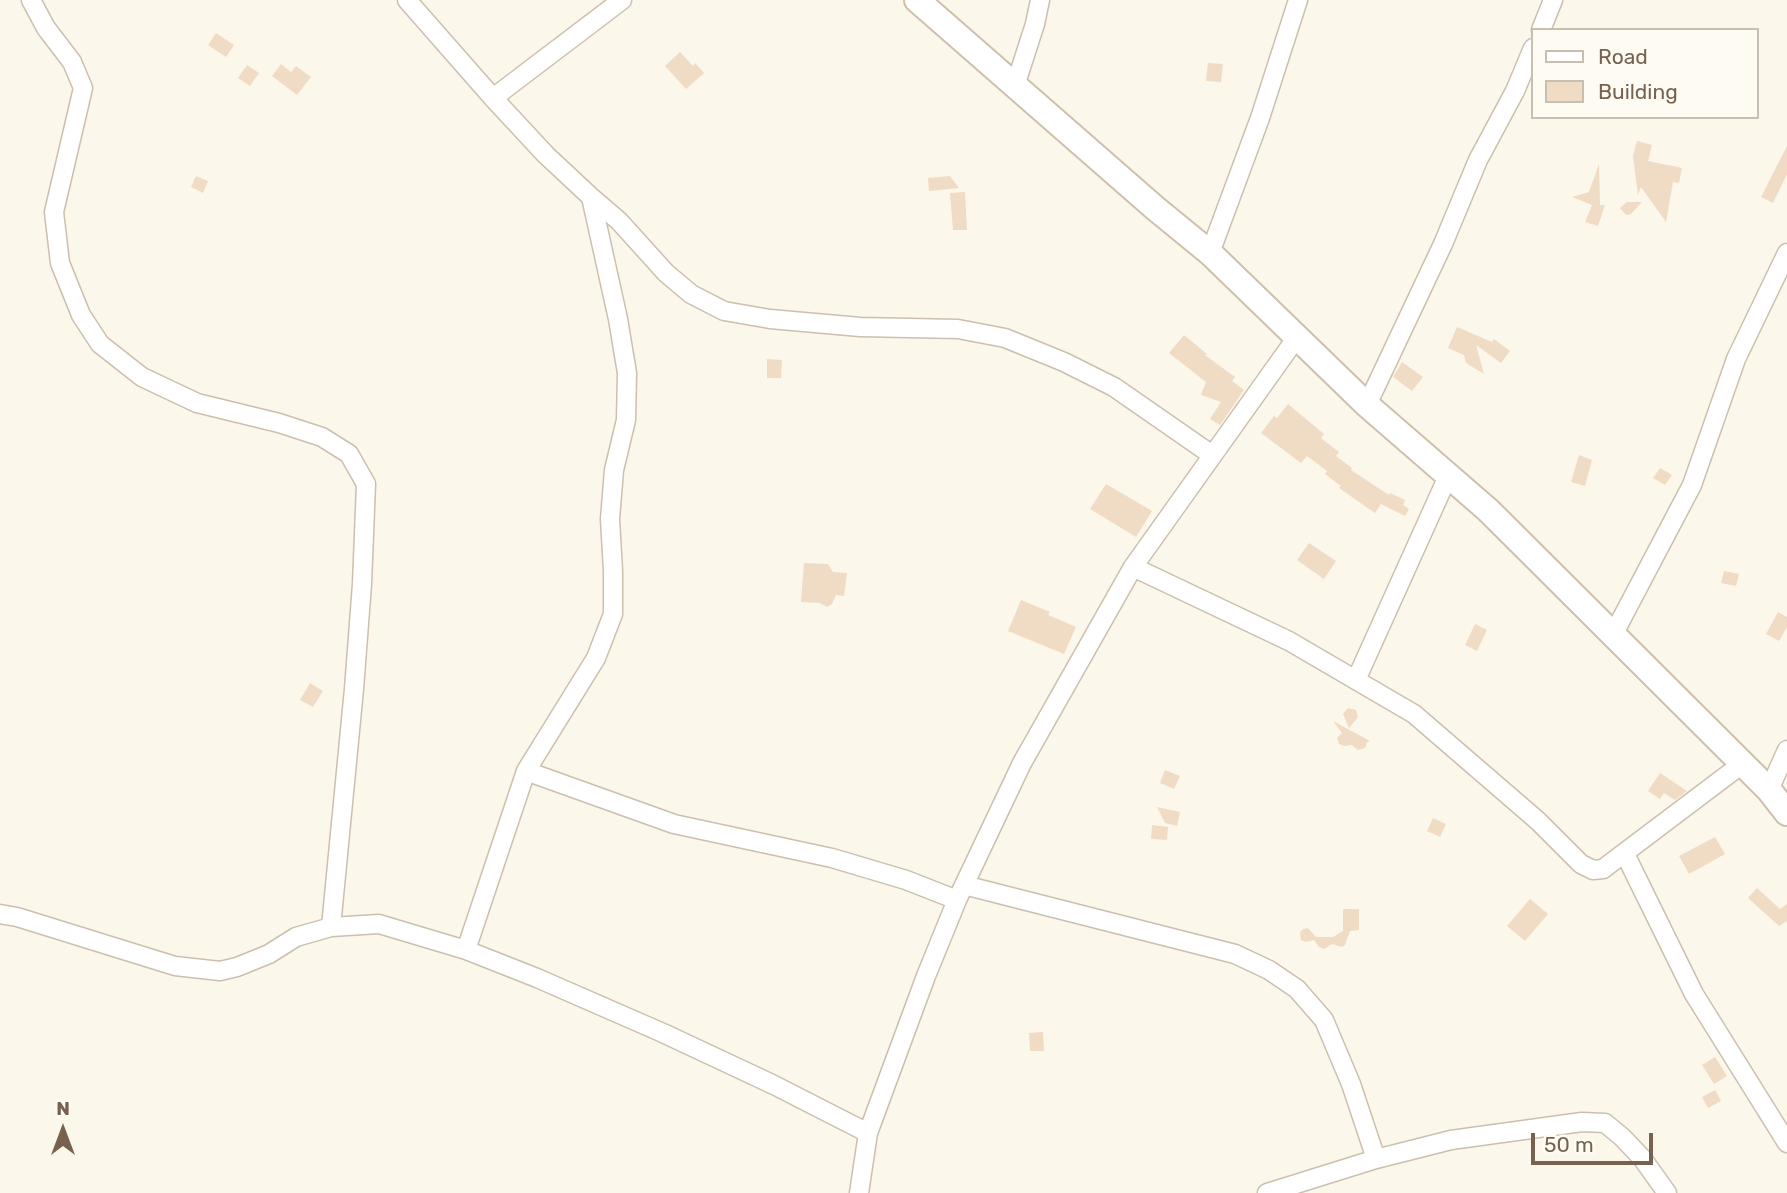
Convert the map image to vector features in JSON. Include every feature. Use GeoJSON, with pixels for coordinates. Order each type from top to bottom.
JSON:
{"type":"FeatureCollection","features":[{"type":"Feature","properties":{"kind":"main road"},"geometry":{"type":"LineString","coordinates":[[917,0],[1210,253],[1367,405],[1488,510],[1769,790],[1787,813]]}},
{"type":"Feature","properties":{"kind":"street"},"geometry":{"type":"LineString","coordinates":[[31,0],[46,28],[72,62],[83,88],[54,212],[60,262],[81,315],[100,344],[142,377],[197,403],[279,423],[321,437],[349,454],[366,484],[358,637],[344,815],[331,927]]}},
{"type":"Feature","properties":{"kind":"street"},"geometry":{"type":"LineString","coordinates":[[407,0],[546,155],[619,221],[666,274],[691,294],[724,311],[771,319],[860,327],[958,329],[1005,338],[1064,362],[1114,387],[1212,455]]}},
{"type":"Feature","properties":{"kind":"street"},"geometry":{"type":"LineString","coordinates":[[493,98],[622,0]]}},
{"type":"Feature","properties":{"kind":"street"},"geometry":{"type":"LineString","coordinates":[[1015,86],[1040,0]]}},
{"type":"Feature","properties":{"kind":"street"},"geometry":{"type":"LineString","coordinates":[[1210,253],[1260,118],[1298,0]]}},
{"type":"Feature","properties":{"kind":"street"},"geometry":{"type":"LineString","coordinates":[[1542,28],[1553,0]]}},
{"type":"Feature","properties":{"kind":"street"},"geometry":{"type":"LineString","coordinates":[[1367,405],[1443,244],[1478,160],[1515,91],[1532,50]]}},
{"type":"Feature","properties":{"kind":"street"},"geometry":{"type":"LineString","coordinates":[[466,950],[526,771],[596,658],[613,614],[610,519],[614,470],[626,420],[627,373],[618,319],[590,197]]}},
{"type":"Feature","properties":{"kind":"street"},"geometry":{"type":"LineString","coordinates":[[1613,635],[1692,485],[1735,359],[1787,253]]}},
{"type":"Feature","properties":{"kind":"street"},"geometry":{"type":"LineString","coordinates":[[859,1193],[868,1133],[960,892],[1022,763],[1133,567],[1297,337]]}},
{"type":"Feature","properties":{"kind":"street"},"geometry":{"type":"LineString","coordinates":[[1356,680],[1448,476]]}},
{"type":"Feature","properties":{"kind":"street"},"geometry":{"type":"LineString","coordinates":[[1133,567],[1289,641],[1414,714],[1538,821],[1581,863],[1593,870],[1604,869],[1742,764]]}},
{"type":"Feature","properties":{"kind":"street"},"geometry":{"type":"LineString","coordinates":[[1769,790],[1787,750]]}},
{"type":"Feature","properties":{"kind":"street"},"geometry":{"type":"LineString","coordinates":[[526,771],[674,824],[832,858],[906,880],[1235,954],[1297,989],[1324,1020],[1351,1084],[1376,1159]]}},
{"type":"Feature","properties":{"kind":"street"},"geometry":{"type":"LineString","coordinates":[[1625,854],[1694,994],[1787,1143]]}},
{"type":"Feature","properties":{"kind":"street"},"geometry":{"type":"LineString","coordinates":[[0,914],[175,966],[220,971],[270,954],[296,937],[331,927],[379,924],[466,950],[537,978],[663,1032],[868,1133]]}},
{"type":"Feature","properties":{"kind":"street"},"geometry":{"type":"LineString","coordinates":[[1267,1193],[1376,1159],[1451,1140],[1582,1122],[1605,1124],[1622,1136],[1667,1193]]}},
{"type":"Feature","properties":{"kind":"building"},"geometry":{"type":"Polygon","coordinates":[[[216,33],[234,45],[226,57],[208,45],[216,33]]]}},
{"type":"Feature","properties":{"kind":"building"},"geometry":{"type":"Polygon","coordinates":[[[680,52],[704,73],[686,89],[665,66],[680,52]]]}},
{"type":"Feature","properties":{"kind":"building"},"geometry":{"type":"Polygon","coordinates":[[[1208,63],[1223,64],[1221,82],[1206,81],[1208,63]]]}},
{"type":"Feature","properties":{"kind":"building"},"geometry":{"type":"Polygon","coordinates":[[[281,64],[291,72],[296,66],[311,77],[297,95],[272,76],[281,64]]]}},
{"type":"Feature","properties":{"kind":"building"},"geometry":{"type":"Polygon","coordinates":[[[247,65],[259,73],[250,86],[238,78],[247,65]]]}},
{"type":"Feature","properties":{"kind":"building"},"geometry":{"type":"Polygon","coordinates":[[[1637,141],[1652,145],[1648,161],[1682,168],[1679,183],[1673,182],[1666,222],[1641,187],[1638,195],[1633,156],[1637,141]]]}},
{"type":"Feature","properties":{"kind":"building"},"geometry":{"type":"Polygon","coordinates":[[[1787,146],[1787,174],[1773,203],[1761,197],[1787,146]]]}},
{"type":"Feature","properties":{"kind":"building"},"geometry":{"type":"Polygon","coordinates":[[[1599,164],[1600,205],[1605,205],[1598,226],[1585,222],[1592,205],[1572,197],[1589,192],[1599,164]]]}},
{"type":"Feature","properties":{"kind":"building"},"geometry":{"type":"Polygon","coordinates":[[[196,176],[208,181],[203,193],[191,187],[196,176]]]}},
{"type":"Feature","properties":{"kind":"building"},"geometry":{"type":"Polygon","coordinates":[[[950,176],[959,188],[929,191],[928,178],[950,176]]]}},
{"type":"Feature","properties":{"kind":"building"},"geometry":{"type":"Polygon","coordinates":[[[965,192],[967,230],[953,230],[950,193],[965,192]]]}},
{"type":"Feature","properties":{"kind":"building"},"geometry":{"type":"Polygon","coordinates":[[[1627,202],[1642,202],[1631,214],[1626,215],[1620,208],[1627,202]]]}},
{"type":"Feature","properties":{"kind":"building"},"geometry":{"type":"Polygon","coordinates":[[[1457,327],[1492,342],[1494,339],[1510,351],[1501,363],[1476,345],[1484,374],[1466,363],[1464,355],[1448,348],[1457,327]]]}},
{"type":"Feature","properties":{"kind":"building"},"geometry":{"type":"Polygon","coordinates":[[[1184,335],[1235,377],[1232,381],[1244,390],[1220,425],[1210,419],[1221,402],[1201,395],[1206,382],[1169,353],[1184,335]]]}},
{"type":"Feature","properties":{"kind":"building"},"geometry":{"type":"Polygon","coordinates":[[[767,359],[782,360],[781,378],[767,378],[767,359]]]}},
{"type":"Feature","properties":{"kind":"building"},"geometry":{"type":"Polygon","coordinates":[[[1402,362],[1423,377],[1412,391],[1393,377],[1402,362]]]}},
{"type":"Feature","properties":{"kind":"building"},"geometry":{"type":"Polygon","coordinates":[[[1288,404],[1324,434],[1321,438],[1339,452],[1336,456],[1352,468],[1351,470],[1389,495],[1390,493],[1405,500],[1403,505],[1409,509],[1405,516],[1381,504],[1375,513],[1339,488],[1341,486],[1325,474],[1327,471],[1307,456],[1301,463],[1261,433],[1288,404]]]}},
{"type":"Feature","properties":{"kind":"building"},"geometry":{"type":"Polygon","coordinates":[[[1579,455],[1592,460],[1585,486],[1571,482],[1579,455]]]}},
{"type":"Feature","properties":{"kind":"building"},"geometry":{"type":"Polygon","coordinates":[[[1660,468],[1672,475],[1665,485],[1653,478],[1660,468]]]}},
{"type":"Feature","properties":{"kind":"building"},"geometry":{"type":"Polygon","coordinates":[[[1106,484],[1152,511],[1136,537],[1090,509],[1106,484]]]}},
{"type":"Feature","properties":{"kind":"building"},"geometry":{"type":"Polygon","coordinates":[[[1309,543],[1336,561],[1324,579],[1297,560],[1309,543]]]}},
{"type":"Feature","properties":{"kind":"building"},"geometry":{"type":"Polygon","coordinates":[[[804,563],[828,564],[833,572],[847,573],[844,596],[836,595],[832,604],[827,607],[820,603],[801,602],[804,563]]]}},
{"type":"Feature","properties":{"kind":"building"},"geometry":{"type":"Polygon","coordinates":[[[1724,571],[1739,574],[1736,586],[1721,583],[1724,571]]]}},
{"type":"Feature","properties":{"kind":"building"},"geometry":{"type":"Polygon","coordinates":[[[1021,600],[1076,627],[1064,654],[1008,631],[1021,600]]]}},
{"type":"Feature","properties":{"kind":"building"},"geometry":{"type":"Polygon","coordinates":[[[1778,612],[1787,617],[1787,627],[1779,641],[1766,634],[1778,612]]]}},
{"type":"Feature","properties":{"kind":"building"},"geometry":{"type":"Polygon","coordinates":[[[1475,624],[1487,630],[1477,651],[1465,645],[1475,624]]]}},
{"type":"Feature","properties":{"kind":"building"},"geometry":{"type":"Polygon","coordinates":[[[310,683],[323,691],[313,707],[300,700],[310,683]]]}},
{"type":"Feature","properties":{"kind":"building"},"geometry":{"type":"Polygon","coordinates":[[[1348,708],[1356,710],[1358,717],[1349,728],[1343,714],[1348,708]]]}},
{"type":"Feature","properties":{"kind":"building"},"geometry":{"type":"Polygon","coordinates":[[[1333,721],[1370,741],[1365,748],[1358,750],[1352,745],[1339,744],[1337,738],[1342,733],[1333,721]]]}},
{"type":"Feature","properties":{"kind":"building"},"geometry":{"type":"Polygon","coordinates":[[[1165,770],[1180,776],[1174,789],[1160,783],[1165,770]]]}},
{"type":"Feature","properties":{"kind":"building"},"geometry":{"type":"Polygon","coordinates":[[[1660,773],[1687,791],[1675,800],[1664,793],[1660,799],[1648,791],[1660,773]]]}},
{"type":"Feature","properties":{"kind":"building"},"geometry":{"type":"Polygon","coordinates":[[[1157,807],[1180,812],[1177,826],[1165,823],[1157,807]]]}},
{"type":"Feature","properties":{"kind":"building"},"geometry":{"type":"Polygon","coordinates":[[[1433,818],[1446,824],[1440,837],[1427,831],[1433,818]]]}},
{"type":"Feature","properties":{"kind":"building"},"geometry":{"type":"Polygon","coordinates":[[[1152,825],[1168,827],[1167,840],[1151,839],[1152,825]]]}},
{"type":"Feature","properties":{"kind":"building"},"geometry":{"type":"Polygon","coordinates":[[[1715,837],[1725,854],[1689,874],[1679,856],[1715,837]]]}},
{"type":"Feature","properties":{"kind":"building"},"geometry":{"type":"Polygon","coordinates":[[[1757,888],[1780,909],[1787,904],[1787,921],[1779,926],[1748,898],[1757,888]]]}},
{"type":"Feature","properties":{"kind":"building"},"geometry":{"type":"Polygon","coordinates":[[[1530,899],[1548,914],[1525,941],[1507,926],[1530,899]]]}},
{"type":"Feature","properties":{"kind":"building"},"geometry":{"type":"Polygon","coordinates":[[[1343,909],[1359,909],[1359,930],[1350,931],[1345,945],[1342,947],[1332,944],[1324,949],[1314,940],[1301,940],[1300,932],[1303,929],[1308,928],[1316,937],[1333,937],[1343,931],[1343,909]]]}},
{"type":"Feature","properties":{"kind":"building"},"geometry":{"type":"Polygon","coordinates":[[[1043,1032],[1044,1051],[1030,1051],[1029,1033],[1043,1032]]]}},
{"type":"Feature","properties":{"kind":"building"},"geometry":{"type":"Polygon","coordinates":[[[1715,1057],[1727,1076],[1714,1084],[1702,1065],[1715,1057]]]}},
{"type":"Feature","properties":{"kind":"building"},"geometry":{"type":"Polygon","coordinates":[[[1715,1090],[1721,1101],[1708,1108],[1702,1097],[1715,1090]]]}}]}
